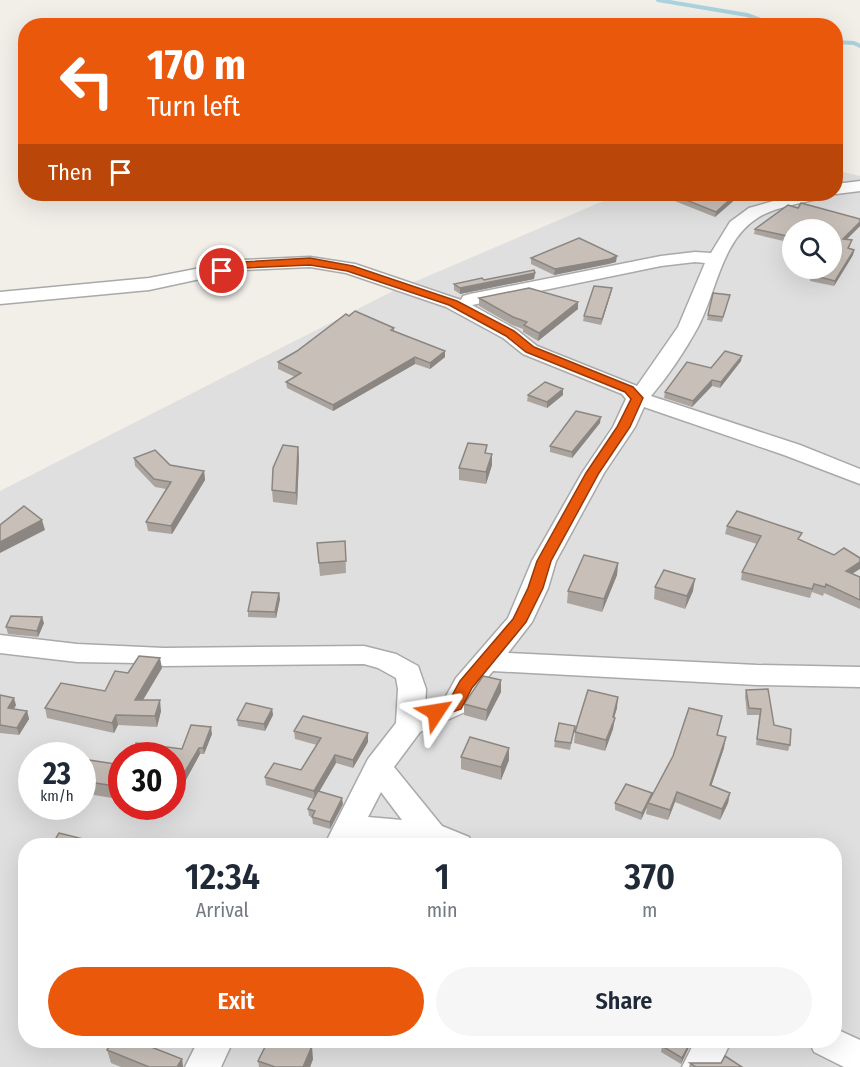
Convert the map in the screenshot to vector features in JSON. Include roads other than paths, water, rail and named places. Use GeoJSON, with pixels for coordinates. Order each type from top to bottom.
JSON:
{"type":"FeatureCollection","features":[{"type":"Feature","properties":{"kind":"street"},"geometry":{"type":"LineString","coordinates":[[843,188],[860,186]]}},
{"type":"Feature","properties":{"kind":"street"},"geometry":{"type":"LineString","coordinates":[[377,838],[343,837],[378,767],[410,725],[455,705],[466,685],[485,660],[519,622],[535,588],[544,561],[593,473],[624,427],[637,398],[654,379],[688,327],[716,258],[742,220],[772,206],[790,201]]}},
{"type":"Feature","properties":{"kind":"street"},"geometry":{"type":"LineString","coordinates":[[453,303],[661,261],[695,257],[716,258]]}},
{"type":"Feature","properties":{"kind":"street"},"geometry":{"type":"LineString","coordinates":[[0,298],[149,284],[242,265],[310,261],[349,268],[453,303],[510,334],[530,350],[629,390],[637,398],[792,450],[860,477]]}},
{"type":"Feature","properties":{"kind":"street"},"geometry":{"type":"LineString","coordinates":[[0,644],[77,652],[126,653],[164,657],[289,654],[364,656],[387,661],[408,673],[412,689],[410,725]]}},
{"type":"Feature","properties":{"kind":"street"},"geometry":{"type":"LineString","coordinates":[[485,660],[757,675],[860,677]]}},
{"type":"Feature","properties":{"kind":"street"},"geometry":{"type":"LineString","coordinates":[[378,767],[442,838]]}},
{"type":"Feature","properties":{"kind":"street"},"geometry":{"type":"LineString","coordinates":[[204,1067],[213,1048]]}},
{"type":"Feature","properties":{"kind":"street"},"geometry":{"type":"LineString","coordinates":[[700,1067],[710,1048]]}},
{"type":"Feature","properties":{"kind":"street"},"geometry":{"type":"LineString","coordinates":[[841,1048],[860,1057]]}},
{"type":"Feature","properties":{"kind":"waterway"},"geometry":{"type":"LineString","coordinates":[[658,0],[755,18]]}},
{"type":"Feature","properties":{"kind":"waterway"},"geometry":{"type":"LineString","coordinates":[[843,42],[860,46]]}}]}
